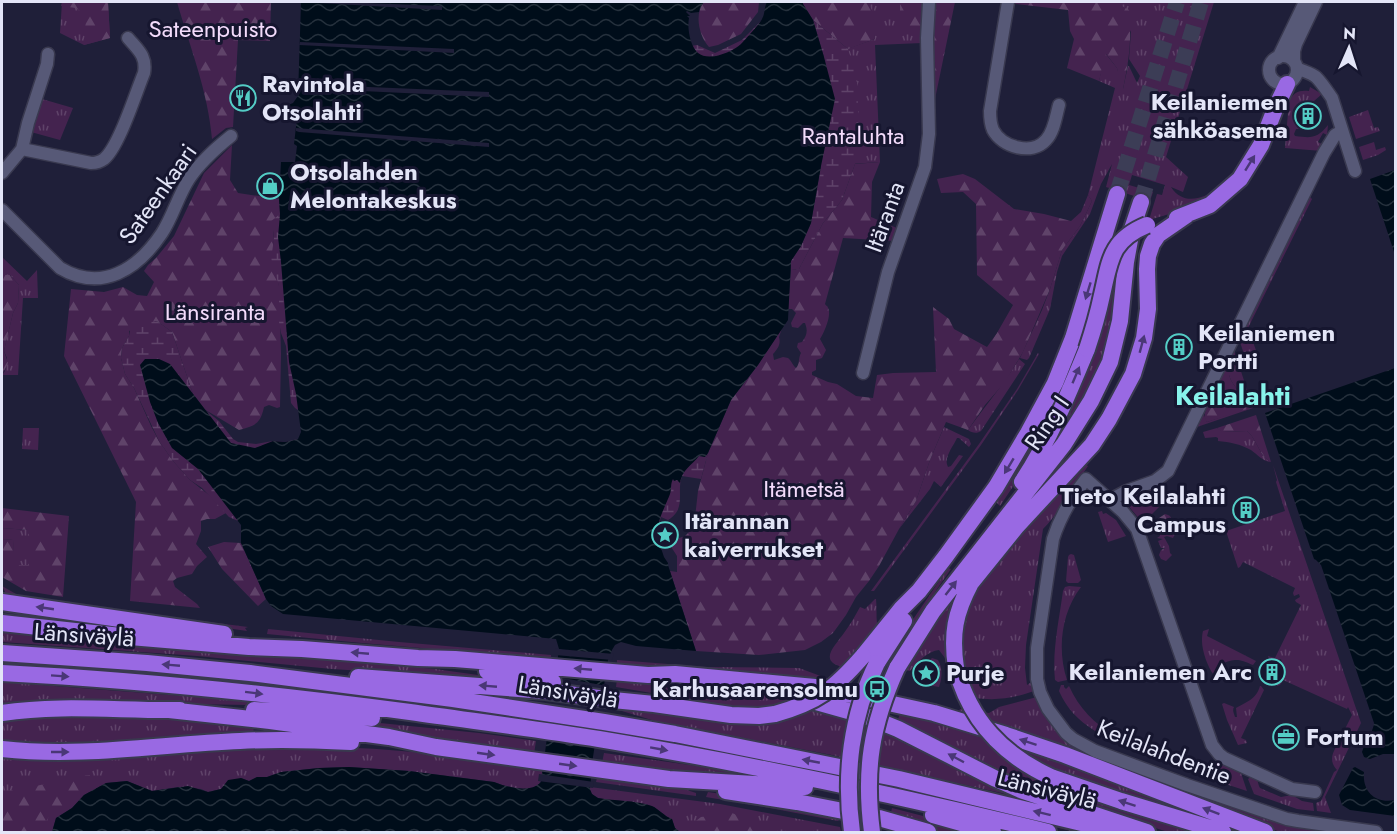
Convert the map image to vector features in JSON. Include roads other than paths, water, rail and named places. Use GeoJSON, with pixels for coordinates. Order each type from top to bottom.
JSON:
{"type":"FeatureCollection","features":[{"type":"Feature","properties":{"kind":"highway"},"geometry":{"type":"LineString","coordinates":[[1017,526],[1092,445],[1122,397],[1133,374],[1144,338],[1149,289],[1148,256],[1152,244],[1158,235],[1172,224],[1210,205],[1240,179],[1262,145],[1275,109],[1288,83]]}},
{"type":"Feature","properties":{"kind":"highway","name":"Ring I"},"geometry":{"type":"LineString","coordinates":[[870,659],[890,641],[909,614],[919,591],[996,487],[1055,383],[1073,338],[1117,194]]}},
{"type":"Feature","properties":{"kind":"highway","name":"Ring I"},"geometry":{"type":"LineString","coordinates":[[872,832],[868,788],[871,747],[880,709],[897,668],[933,611],[1064,444],[1091,401],[1110,362],[1120,321],[1132,229],[1141,202]]}},
{"type":"Feature","properties":{"kind":"highway"},"geometry":{"type":"LineString","coordinates":[[1017,503],[1019,487],[1042,447],[1087,349],[1112,254],[1126,237],[1136,230],[1187,215]]}},
{"type":"Feature","properties":{"kind":"highway"},"geometry":{"type":"LineString","coordinates":[[1110,362],[1108,384],[1089,427],[1017,526],[971,583],[961,603],[955,623],[956,668],[969,703],[985,727],[1020,761],[1051,777],[1111,798],[1223,832]]}},
{"type":"Feature","properties":{"kind":"highway"},"geometry":{"type":"LineString","coordinates":[[2,602],[249,637],[302,649]]}},
{"type":"Feature","properties":{"kind":"highway"},"geometry":{"type":"LineString","coordinates":[[2,622],[130,637],[418,658],[454,667],[548,679],[614,697],[731,715],[775,714],[807,703],[822,695],[870,659]]}},
{"type":"Feature","properties":{"kind":"highway","name":"Länsiväylä"},"geometry":{"type":"LineString","coordinates":[[2,654],[147,663],[250,673],[453,699],[604,722],[899,779],[1119,832]]}},
{"type":"Feature","properties":{"kind":"highway"},"geometry":{"type":"LineString","coordinates":[[852,832],[849,794],[851,748],[861,704],[869,682],[870,659]]}},
{"type":"Feature","properties":{"kind":"highway"},"geometry":{"type":"LineString","coordinates":[[250,673],[319,674],[451,683],[548,679],[616,672],[769,691],[847,709],[898,729],[1023,791],[1147,832]]}},
{"type":"Feature","properties":{"kind":"highway","name":"Länsiväylä"},"geometry":{"type":"LineString","coordinates":[[2,673],[246,692],[544,730],[811,778],[1048,832]]}},
{"type":"Feature","properties":{"kind":"highway"},"geometry":{"type":"LineString","coordinates":[[648,675],[675,674],[815,687],[934,713],[1065,754],[1265,832]]}},
{"type":"Feature","properties":{"kind":"highway"},"geometry":{"type":"LineString","coordinates":[[2,712],[78,708],[271,710],[504,729],[544,730]]}},
{"type":"Feature","properties":{"kind":"highway"},"geometry":{"type":"LineString","coordinates":[[169,710],[388,737],[436,747],[669,779],[760,783],[831,790],[909,807],[993,832]]}},
{"type":"Feature","properties":{"kind":"highway"},"geometry":{"type":"LineString","coordinates":[[2,749],[37,752],[100,751],[240,741],[297,740],[436,747]]}},
{"type":"Feature","properties":{"kind":"highway"},"geometry":{"type":"LineString","coordinates":[[669,779],[684,784],[879,818],[928,832]]}},
{"type":"Feature","properties":{"kind":"street","name":"Itäranta"},"geometry":{"type":"LineString","coordinates":[[863,373],[888,272],[925,167],[929,134],[928,2]]}},
{"type":"Feature","properties":{"kind":"street"},"geometry":{"type":"LineString","coordinates":[[1008,2],[990,111],[993,130],[1005,142],[1018,148],[1040,145],[1050,134],[1059,105]]}},
{"type":"Feature","properties":{"kind":"street"},"geometry":{"type":"LineString","coordinates":[[1305,2],[1278,57],[1270,67],[1270,74],[1278,83],[1299,81],[1319,83]]}},
{"type":"Feature","properties":{"kind":"street"},"geometry":{"type":"LineString","coordinates":[[1288,83],[1296,76],[1294,51],[1316,2]]}},
{"type":"Feature","properties":{"kind":"street"},"geometry":{"type":"LineString","coordinates":[[22,149],[91,163],[100,162],[105,158],[117,140],[144,73],[144,58],[128,38]]}},
{"type":"Feature","properties":{"kind":"street"},"geometry":{"type":"LineString","coordinates":[[2,173],[22,149],[48,54]]}},
{"type":"Feature","properties":{"kind":"street"},"geometry":{"type":"LineString","coordinates":[[1278,57],[1286,57],[1315,76],[1328,91],[1355,171]]}},
{"type":"Feature","properties":{"kind":"street"},"geometry":{"type":"LineString","coordinates":[[1315,792],[1292,789],[1282,785],[1224,758],[1216,751],[1137,529],[1130,518],[1110,500],[1155,481],[1168,471],[1328,146],[1335,135],[1342,131]]}},
{"type":"Feature","properties":{"kind":"street","name":"Sateenkaari"},"geometry":{"type":"LineString","coordinates":[[2,210],[60,268],[83,278],[105,278],[124,271],[147,252],[162,234],[193,173],[231,136]]}},
{"type":"Feature","properties":{"kind":"street","name":"Keilalahdentie"},"geometry":{"type":"LineString","coordinates":[[1110,500],[1086,479],[1066,508],[1053,539],[1037,648],[1036,670],[1040,692],[1061,728],[1073,739],[1095,751],[1274,814],[1298,821],[1376,832]]}},
{"type":"Feature","properties":{"kind":"water"},"geometry":{"type":"Polygon","coordinates":[[[301,2],[704,2],[699,12],[686,12],[690,16],[687,16],[693,46],[698,53],[708,57],[726,53],[741,44],[761,21],[767,2],[803,2],[813,20],[835,99],[811,223],[801,246],[791,261],[788,320],[731,400],[708,453],[705,457],[699,456],[683,475],[680,483],[673,479],[670,494],[659,521],[661,533],[658,539],[696,651],[636,646],[621,642],[615,645],[608,660],[593,757],[590,789],[592,794],[598,798],[652,806],[672,819],[675,828],[680,832],[52,832],[56,818],[72,808],[84,795],[106,783],[127,781],[152,791],[188,786],[208,792],[221,789],[228,780],[241,778],[249,781],[281,772],[349,767],[409,771],[494,782],[525,789],[541,782],[559,649],[556,639],[283,614],[271,606],[266,599],[241,543],[241,525],[198,469],[172,448],[158,423],[150,402],[140,365],[145,359],[159,359],[170,364],[231,443],[255,448],[273,441],[285,442],[298,439],[301,432],[289,362],[278,237],[281,162],[295,162],[297,146],[294,144],[297,118],[289,112],[288,105],[293,103],[298,96],[301,2]]]}},
{"type":"Feature","properties":{"kind":"water"},"geometry":{"type":"Polygon","coordinates":[[[1396,170],[1395,255],[1370,179],[1396,170]]]}},
{"type":"Feature","properties":{"kind":"water"},"geometry":{"type":"Polygon","coordinates":[[[1395,368],[1395,754],[1383,754],[1370,759],[1364,757],[1362,752],[1374,723],[1321,565],[1314,559],[1265,413],[1395,368]]]}},
{"type":"Feature","properties":{"kind":"water"},"geometry":{"type":"Polygon","coordinates":[[[1355,767],[1364,772],[1365,785],[1372,795],[1382,800],[1395,800],[1395,816],[1350,810],[1342,805],[1339,795],[1355,767]]]}},
{"type":"Feature","properties":{"kind":"tunnel"},"geometry":{"type":"LineString","coordinates":[[1117,194],[1177,2]]}},
{"type":"Feature","properties":{"kind":"tunnel"},"geometry":{"type":"LineString","coordinates":[[1141,202],[1201,2]]}},
{"type":"Feature","properties":{"kind":"place","name":"Ravintola Otsolahti"},"geometry":{"type":"Point","coordinates":[243,98]}},
{"type":"Feature","properties":{"kind":"place","name":"Keilaniemen sähköasema"},"geometry":{"type":"Point","coordinates":[1308,116]}},
{"type":"Feature","properties":{"kind":"place","name":"Otsolahden Melontakeskus"},"geometry":{"type":"Point","coordinates":[270,186]}},
{"type":"Feature","properties":{"kind":"place","name":"Keilaniemen Portti"},"geometry":{"type":"Point","coordinates":[1179,347]}},
{"type":"Feature","properties":{"kind":"place","name":"Tieto Keilalahti Campus"},"geometry":{"type":"Point","coordinates":[1246,510]}},
{"type":"Feature","properties":{"kind":"place","name":"Itärannan kaiverrukset"},"geometry":{"type":"Point","coordinates":[665,535]}},
{"type":"Feature","properties":{"kind":"place","name":"Keilaniemen Arc"},"geometry":{"type":"Point","coordinates":[1272,672]}},
{"type":"Feature","properties":{"kind":"place","name":"Purje"},"geometry":{"type":"Point","coordinates":[926,673]}},
{"type":"Feature","properties":{"kind":"place","name":"Karhusaarensolmu"},"geometry":{"type":"Point","coordinates":[877,689]}},
{"type":"Feature","properties":{"kind":"place","name":"Fortum"},"geometry":{"type":"Point","coordinates":[1286,737]}},
{"type":"Feature","properties":{"kind":"district","name":"Keilalahti"},"geometry":{"type":"Point","coordinates":[1233,396]}},
{"type":"Feature","properties":{"kind":"park label","name":"Sateenpuisto"},"geometry":{"type":"Point","coordinates":[213,29]}},
{"type":"Feature","properties":{"kind":"park label","name":"Rantaluhta"},"geometry":{"type":"Point","coordinates":[853,136]}},
{"type":"Feature","properties":{"kind":"park label","name":"Länsiranta"},"geometry":{"type":"Point","coordinates":[215,312]}},
{"type":"Feature","properties":{"kind":"park label","name":"Itämetsä"},"geometry":{"type":"Point","coordinates":[804,489]}}]}
